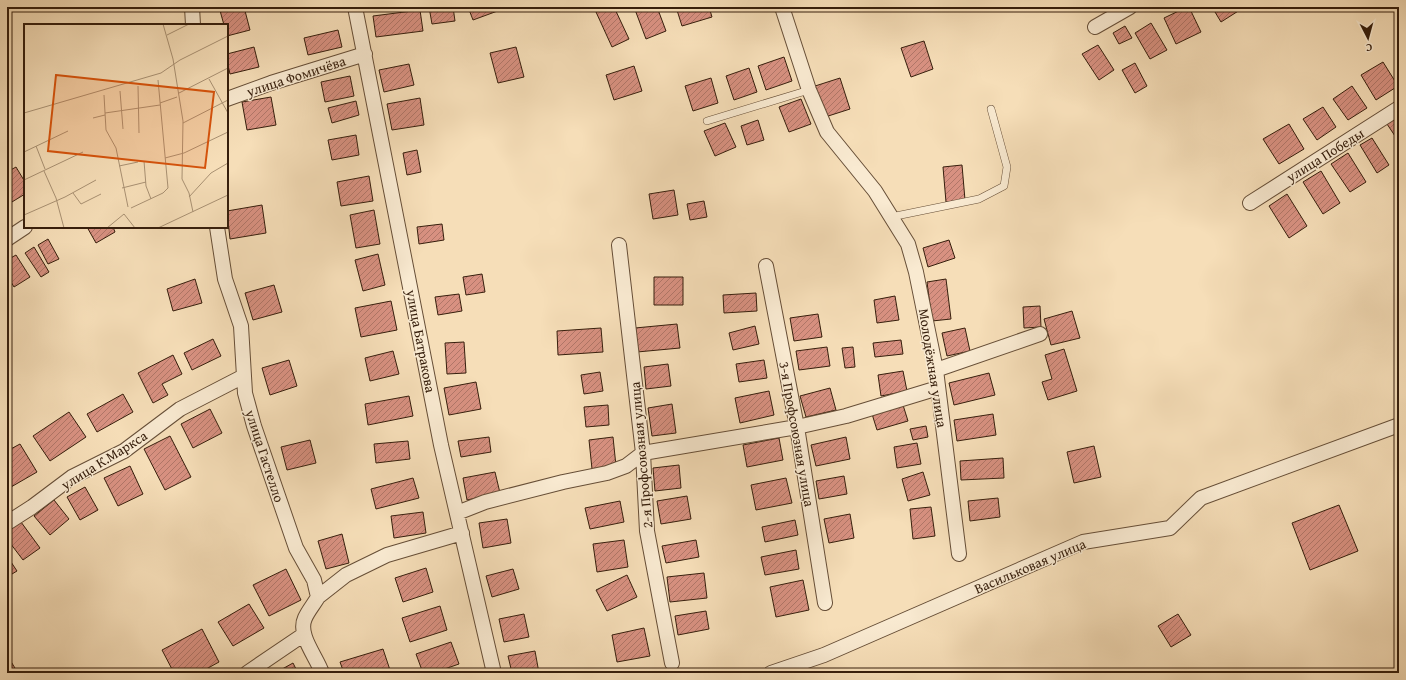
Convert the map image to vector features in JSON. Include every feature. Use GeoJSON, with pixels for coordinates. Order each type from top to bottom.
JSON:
{"type":"FeatureCollection","features":[{"type":"Feature","properties":{"kind":"street"},"geometry":{"type":"LineString","coordinates":[[192,7],[193,24]]}},
{"type":"Feature","properties":{"kind":"street","name":"улица Батракова"},"geometry":{"type":"LineString","coordinates":[[355,7],[441,445],[494,673]]}},
{"type":"Feature","properties":{"kind":"street","name":"Молодёжная улица"},"geometry":{"type":"LineString","coordinates":[[782,7],[809,90],[827,132],[875,191],[908,244],[916,272],[936,370],[959,554]]}},
{"type":"Feature","properties":{"kind":"street"},"geometry":{"type":"LineString","coordinates":[[1095,27],[1130,7]]}},
{"type":"Feature","properties":{"kind":"street","name":"улица Фомичёва"},"geometry":{"type":"LineString","coordinates":[[228,99],[271,83],[365,54]]}},
{"type":"Feature","properties":{"kind":"street","name":"улица Победы"},"geometry":{"type":"LineString","coordinates":[[1250,202],[1399,108]]}},
{"type":"Feature","properties":{"kind":"street"},"geometry":{"type":"LineString","coordinates":[[7,239],[24,228]]}},
{"type":"Feature","properties":{"kind":"street","name":"улица Гастелло"},"geometry":{"type":"LineString","coordinates":[[217,228],[225,278],[241,326],[245,393],[254,426],[296,548],[314,580],[318,597]]}},
{"type":"Feature","properties":{"kind":"street","name":"2-я Профсоюзная улица"},"geometry":{"type":"LineString","coordinates":[[619,245],[643,453],[647,531],[672,663]]}},
{"type":"Feature","properties":{"kind":"street","name":"3-я Профсоюзная улица"},"geometry":{"type":"LineString","coordinates":[[766,266],[797,427],[825,603]]}},
{"type":"Feature","properties":{"kind":"street"},"geometry":{"type":"LineString","coordinates":[[936,370],[1040,334]]}},
{"type":"Feature","properties":{"kind":"street","name":"улица К.Маркса"},"geometry":{"type":"LineString","coordinates":[[7,523],[32,507],[72,477],[124,451],[180,409],[244,376]]}},
{"type":"Feature","properties":{"kind":"street"},"geometry":{"type":"LineString","coordinates":[[457,513],[485,502],[563,482],[606,473],[626,466],[643,453],[797,427],[846,416],[938,388]]}},
{"type":"Feature","properties":{"kind":"street","name":"Васильковая улица"},"geometry":{"type":"LineString","coordinates":[[771,673],[824,655],[1082,542],[1170,528],[1201,498],[1399,425]]}},
{"type":"Feature","properties":{"kind":"street"},"geometry":{"type":"LineString","coordinates":[[322,673],[320,666],[303,635],[304,619],[318,597],[346,575],[387,555],[462,533]]}},
{"type":"Feature","properties":{"kind":"street"},"geometry":{"type":"LineString","coordinates":[[247,673],[303,635]]}},
{"type":"Feature","properties":{"kind":"lane"},"geometry":{"type":"LineString","coordinates":[[708,121],[809,90]]}},
{"type":"Feature","properties":{"kind":"lane"},"geometry":{"type":"LineString","coordinates":[[891,217],[979,199],[1004,186],[1007,167],[991,109]]}},
{"type":"Feature","properties":{"kind":"building"},"geometry":{"type":"Polygon","coordinates":[[[219,7],[244,7],[250,30],[228,36],[228,24],[224,24],[219,7]]]}},
{"type":"Feature","properties":{"kind":"building"},"geometry":{"type":"Polygon","coordinates":[[[305,7],[319,7],[307,11],[305,7]]]}},
{"type":"Feature","properties":{"kind":"building"},"geometry":{"type":"Polygon","coordinates":[[[429,7],[453,7],[455,21],[432,24],[429,7]]]}},
{"type":"Feature","properties":{"kind":"building"},"geometry":{"type":"Polygon","coordinates":[[[468,7],[502,7],[503,9],[473,20],[468,7]]]}},
{"type":"Feature","properties":{"kind":"building"},"geometry":{"type":"Polygon","coordinates":[[[606,7],[614,7],[629,39],[612,47],[596,12],[606,7]]]}},
{"type":"Feature","properties":{"kind":"building"},"geometry":{"type":"Polygon","coordinates":[[[634,7],[657,7],[666,31],[646,39],[634,7]]]}},
{"type":"Feature","properties":{"kind":"building"},"geometry":{"type":"Polygon","coordinates":[[[676,7],[709,7],[712,17],[682,26],[676,7]]]}},
{"type":"Feature","properties":{"kind":"building"},"geometry":{"type":"Polygon","coordinates":[[[1189,7],[1201,32],[1176,44],[1164,18],[1189,7]]]}},
{"type":"Feature","properties":{"kind":"building"},"geometry":{"type":"Polygon","coordinates":[[[1212,7],[1243,7],[1243,8],[1221,22],[1212,7]]]}},
{"type":"Feature","properties":{"kind":"building"},"geometry":{"type":"Polygon","coordinates":[[[420,10],[423,31],[376,37],[373,16],[420,10]]]}},
{"type":"Feature","properties":{"kind":"building"},"geometry":{"type":"Polygon","coordinates":[[[1151,23],[1167,50],[1150,59],[1135,33],[1151,23]]]}},
{"type":"Feature","properties":{"kind":"building"},"geometry":{"type":"Polygon","coordinates":[[[1125,26],[1132,38],[1119,44],[1113,33],[1125,26]]]}},
{"type":"Feature","properties":{"kind":"building"},"geometry":{"type":"Polygon","coordinates":[[[338,30],[342,47],[308,55],[304,38],[338,30]]]}},
{"type":"Feature","properties":{"kind":"building"},"geometry":{"type":"Polygon","coordinates":[[[924,41],[933,69],[911,77],[901,48],[924,41]]]}},
{"type":"Feature","properties":{"kind":"building"},"geometry":{"type":"Polygon","coordinates":[[[1098,45],[1114,70],[1099,80],[1082,54],[1098,45]]]}},
{"type":"Feature","properties":{"kind":"building"},"geometry":{"type":"Polygon","coordinates":[[[254,47],[259,67],[230,74],[228,54],[254,47]]]}},
{"type":"Feature","properties":{"kind":"building"},"geometry":{"type":"Polygon","coordinates":[[[516,47],[524,77],[498,83],[490,53],[516,47]]]}},
{"type":"Feature","properties":{"kind":"building"},"geometry":{"type":"Polygon","coordinates":[[[784,57],[792,81],[766,90],[758,66],[784,57]]]}},
{"type":"Feature","properties":{"kind":"building"},"geometry":{"type":"Polygon","coordinates":[[[1383,62],[1398,86],[1376,100],[1361,75],[1383,62]]]}},
{"type":"Feature","properties":{"kind":"building"},"geometry":{"type":"Polygon","coordinates":[[[1135,63],[1147,86],[1135,93],[1122,70],[1135,63]]]}},
{"type":"Feature","properties":{"kind":"building"},"geometry":{"type":"Polygon","coordinates":[[[409,64],[414,85],[384,92],[379,70],[409,64]]]}},
{"type":"Feature","properties":{"kind":"building"},"geometry":{"type":"Polygon","coordinates":[[[634,66],[642,91],[614,100],[606,75],[634,66]]]}},
{"type":"Feature","properties":{"kind":"building"},"geometry":{"type":"Polygon","coordinates":[[[749,68],[757,92],[734,100],[726,76],[749,68]]]}},
{"type":"Feature","properties":{"kind":"building"},"geometry":{"type":"Polygon","coordinates":[[[350,76],[354,96],[325,102],[321,82],[350,76]]]}},
{"type":"Feature","properties":{"kind":"building"},"geometry":{"type":"Polygon","coordinates":[[[711,78],[718,103],[693,111],[685,86],[711,78]]]}},
{"type":"Feature","properties":{"kind":"building"},"geometry":{"type":"Polygon","coordinates":[[[840,78],[850,109],[822,118],[812,87],[840,78]]]}},
{"type":"Feature","properties":{"kind":"building"},"geometry":{"type":"Polygon","coordinates":[[[1352,86],[1367,108],[1348,120],[1333,99],[1352,86]]]}},
{"type":"Feature","properties":{"kind":"building"},"geometry":{"type":"Polygon","coordinates":[[[271,97],[276,125],[247,130],[242,102],[271,97]]]}},
{"type":"Feature","properties":{"kind":"building"},"geometry":{"type":"Polygon","coordinates":[[[420,98],[424,125],[392,130],[387,104],[420,98]]]}},
{"type":"Feature","properties":{"kind":"building"},"geometry":{"type":"Polygon","coordinates":[[[801,99],[811,124],[789,132],[779,107],[801,99]]]}},
{"type":"Feature","properties":{"kind":"building"},"geometry":{"type":"Polygon","coordinates":[[[356,101],[359,115],[332,123],[328,108],[356,101]]]}},
{"type":"Feature","properties":{"kind":"building"},"geometry":{"type":"Polygon","coordinates":[[[1323,107],[1336,127],[1317,140],[1303,119],[1323,107]]]}},
{"type":"Feature","properties":{"kind":"building"},"geometry":{"type":"Polygon","coordinates":[[[1399,116],[1399,142],[1387,124],[1399,116]]]}},
{"type":"Feature","properties":{"kind":"building"},"geometry":{"type":"Polygon","coordinates":[[[758,120],[764,140],[747,145],[741,126],[758,120]]]}},
{"type":"Feature","properties":{"kind":"building"},"geometry":{"type":"Polygon","coordinates":[[[725,123],[736,147],[715,156],[704,131],[725,123]]]}},
{"type":"Feature","properties":{"kind":"building"},"geometry":{"type":"Polygon","coordinates":[[[1289,124],[1304,149],[1279,164],[1263,139],[1289,124]]]}},
{"type":"Feature","properties":{"kind":"building"},"geometry":{"type":"Polygon","coordinates":[[[356,135],[359,155],[332,160],[328,140],[356,135]]]}},
{"type":"Feature","properties":{"kind":"building"},"geometry":{"type":"Polygon","coordinates":[[[1372,138],[1389,165],[1377,173],[1360,145],[1372,138]]]}},
{"type":"Feature","properties":{"kind":"building"},"geometry":{"type":"Polygon","coordinates":[[[417,150],[421,172],[407,175],[403,153],[417,150]]]}},
{"type":"Feature","properties":{"kind":"building"},"geometry":{"type":"Polygon","coordinates":[[[1348,153],[1366,182],[1350,192],[1331,164],[1348,153]]]}},
{"type":"Feature","properties":{"kind":"building"},"geometry":{"type":"Polygon","coordinates":[[[962,165],[965,200],[946,202],[943,167],[962,165]]]}},
{"type":"Feature","properties":{"kind":"building"},"geometry":{"type":"Polygon","coordinates":[[[16,167],[24,180],[24,195],[7,205],[7,172],[16,167]]]}},
{"type":"Feature","properties":{"kind":"building"},"geometry":{"type":"Polygon","coordinates":[[[1321,171],[1340,203],[1323,214],[1303,182],[1321,171]]]}},
{"type":"Feature","properties":{"kind":"building"},"geometry":{"type":"Polygon","coordinates":[[[369,176],[373,201],[341,206],[337,182],[369,176]]]}},
{"type":"Feature","properties":{"kind":"building"},"geometry":{"type":"Polygon","coordinates":[[[674,190],[678,215],[653,219],[649,194],[674,190]]]}},
{"type":"Feature","properties":{"kind":"building"},"geometry":{"type":"Polygon","coordinates":[[[1287,194],[1307,226],[1289,238],[1269,206],[1287,194]]]}},
{"type":"Feature","properties":{"kind":"building"},"geometry":{"type":"Polygon","coordinates":[[[704,201],[707,217],[690,220],[687,204],[704,201]]]}},
{"type":"Feature","properties":{"kind":"building"},"geometry":{"type":"Polygon","coordinates":[[[262,205],[266,233],[230,239],[228,211],[262,205]]]}},
{"type":"Feature","properties":{"kind":"building"},"geometry":{"type":"Polygon","coordinates":[[[374,210],[380,244],[356,248],[350,215],[374,210]]]}},
{"type":"Feature","properties":{"kind":"building"},"geometry":{"type":"Polygon","coordinates":[[[442,224],[444,240],[419,244],[417,227],[442,224]]]}},
{"type":"Feature","properties":{"kind":"building"},"geometry":{"type":"Polygon","coordinates":[[[88,228],[113,228],[115,232],[96,243],[88,228]]]}},
{"type":"Feature","properties":{"kind":"building"},"geometry":{"type":"Polygon","coordinates":[[[48,239],[59,259],[48,264],[38,245],[48,239]]]}},
{"type":"Feature","properties":{"kind":"building"},"geometry":{"type":"Polygon","coordinates":[[[949,240],[955,258],[928,267],[923,248],[949,240]]]}},
{"type":"Feature","properties":{"kind":"building"},"geometry":{"type":"Polygon","coordinates":[[[34,247],[49,272],[41,277],[25,253],[34,247]]]}},
{"type":"Feature","properties":{"kind":"building"},"geometry":{"type":"Polygon","coordinates":[[[378,254],[385,285],[363,291],[355,260],[378,254]]]}},
{"type":"Feature","properties":{"kind":"building"},"geometry":{"type":"Polygon","coordinates":[[[16,255],[30,277],[14,287],[7,275],[7,260],[16,255]]]}},
{"type":"Feature","properties":{"kind":"building"},"geometry":{"type":"Polygon","coordinates":[[[482,274],[485,292],[466,295],[463,277],[482,274]]]}},
{"type":"Feature","properties":{"kind":"building"},"geometry":{"type":"Polygon","coordinates":[[[654,277],[683,277],[683,305],[654,305],[654,277]]]}},
{"type":"Feature","properties":{"kind":"building"},"geometry":{"type":"Polygon","coordinates":[[[195,279],[202,303],[173,311],[167,289],[195,279]]]}},
{"type":"Feature","properties":{"kind":"building"},"geometry":{"type":"Polygon","coordinates":[[[946,279],[951,319],[932,321],[927,282],[946,279]]]}},
{"type":"Feature","properties":{"kind":"building"},"geometry":{"type":"Polygon","coordinates":[[[274,285],[282,312],[253,320],[245,293],[274,285]]]}},
{"type":"Feature","properties":{"kind":"building"},"geometry":{"type":"Polygon","coordinates":[[[756,293],[757,311],[724,313],[723,295],[756,293]]]}},
{"type":"Feature","properties":{"kind":"building"},"geometry":{"type":"Polygon","coordinates":[[[459,294],[462,311],[438,315],[435,297],[459,294]]]}},
{"type":"Feature","properties":{"kind":"building"},"geometry":{"type":"Polygon","coordinates":[[[895,296],[899,320],[877,323],[874,300],[895,296]]]}},
{"type":"Feature","properties":{"kind":"building"},"geometry":{"type":"Polygon","coordinates":[[[391,301],[397,330],[361,337],[355,308],[391,301]]]}},
{"type":"Feature","properties":{"kind":"building"},"geometry":{"type":"Polygon","coordinates":[[[1040,306],[1041,327],[1024,328],[1023,307],[1040,306]]]}},
{"type":"Feature","properties":{"kind":"building"},"geometry":{"type":"Polygon","coordinates":[[[1072,311],[1080,338],[1051,345],[1044,319],[1072,311]]]}},
{"type":"Feature","properties":{"kind":"building"},"geometry":{"type":"Polygon","coordinates":[[[818,314],[822,337],[794,341],[790,318],[818,314]]]}},
{"type":"Feature","properties":{"kind":"building"},"geometry":{"type":"Polygon","coordinates":[[[677,324],[680,348],[637,352],[635,328],[677,324]]]}},
{"type":"Feature","properties":{"kind":"building"},"geometry":{"type":"Polygon","coordinates":[[[755,326],[759,344],[733,350],[729,333],[755,326]]]}},
{"type":"Feature","properties":{"kind":"building"},"geometry":{"type":"Polygon","coordinates":[[[601,328],[603,352],[558,355],[557,331],[601,328]]]}},
{"type":"Feature","properties":{"kind":"building"},"geometry":{"type":"Polygon","coordinates":[[[965,328],[970,351],[947,356],[942,333],[965,328]]]}},
{"type":"Feature","properties":{"kind":"building"},"geometry":{"type":"Polygon","coordinates":[[[213,339],[221,356],[192,370],[184,353],[213,339]]]}},
{"type":"Feature","properties":{"kind":"building"},"geometry":{"type":"Polygon","coordinates":[[[901,340],[903,354],[875,357],[873,343],[901,340]]]}},
{"type":"Feature","properties":{"kind":"building"},"geometry":{"type":"Polygon","coordinates":[[[464,342],[466,373],[447,374],[445,343],[464,342]]]}},
{"type":"Feature","properties":{"kind":"building"},"geometry":{"type":"Polygon","coordinates":[[[827,347],[830,366],[799,370],[796,351],[827,347]]]}},
{"type":"Feature","properties":{"kind":"building"},"geometry":{"type":"Polygon","coordinates":[[[853,347],[855,367],[845,368],[842,348],[853,347]]]}},
{"type":"Feature","properties":{"kind":"building"},"geometry":{"type":"Polygon","coordinates":[[[1064,349],[1077,391],[1048,400],[1042,382],[1052,379],[1045,355],[1064,349]]]}},
{"type":"Feature","properties":{"kind":"building"},"geometry":{"type":"Polygon","coordinates":[[[393,351],[399,374],[370,381],[365,358],[393,351]]]}},
{"type":"Feature","properties":{"kind":"building"},"geometry":{"type":"Polygon","coordinates":[[[173,355],[182,374],[162,384],[168,395],[153,403],[138,373],[173,355]]]}},
{"type":"Feature","properties":{"kind":"building"},"geometry":{"type":"Polygon","coordinates":[[[289,360],[297,386],[270,395],[262,368],[289,360]]]}},
{"type":"Feature","properties":{"kind":"building"},"geometry":{"type":"Polygon","coordinates":[[[764,360],[767,378],[739,382],[736,364],[764,360]]]}},
{"type":"Feature","properties":{"kind":"building"},"geometry":{"type":"Polygon","coordinates":[[[668,364],[671,386],[646,389],[644,367],[668,364]]]}},
{"type":"Feature","properties":{"kind":"building"},"geometry":{"type":"Polygon","coordinates":[[[903,371],[907,391],[881,396],[878,375],[903,371]]]}},
{"type":"Feature","properties":{"kind":"building"},"geometry":{"type":"Polygon","coordinates":[[[600,372],[603,391],[584,394],[581,375],[600,372]]]}},
{"type":"Feature","properties":{"kind":"building"},"geometry":{"type":"Polygon","coordinates":[[[989,373],[995,395],[954,405],[949,383],[989,373]]]}},
{"type":"Feature","properties":{"kind":"building"},"geometry":{"type":"Polygon","coordinates":[[[476,382],[481,409],[449,415],[444,388],[476,382]]]}},
{"type":"Feature","properties":{"kind":"building"},"geometry":{"type":"Polygon","coordinates":[[[830,388],[836,410],[806,417],[800,396],[830,388]]]}},
{"type":"Feature","properties":{"kind":"building"},"geometry":{"type":"Polygon","coordinates":[[[769,391],[774,415],[740,423],[735,398],[769,391]]]}},
{"type":"Feature","properties":{"kind":"building"},"geometry":{"type":"Polygon","coordinates":[[[123,394],[133,412],[97,432],[87,414],[123,394]]]}},
{"type":"Feature","properties":{"kind":"building"},"geometry":{"type":"Polygon","coordinates":[[[409,396],[413,416],[368,425],[365,404],[409,396]]]}},
{"type":"Feature","properties":{"kind":"building"},"geometry":{"type":"Polygon","coordinates":[[[672,404],[676,433],[652,436],[648,408],[672,404]]]}},
{"type":"Feature","properties":{"kind":"building"},"geometry":{"type":"Polygon","coordinates":[[[608,405],[609,425],[586,427],[584,407],[608,405]]]}},
{"type":"Feature","properties":{"kind":"building"},"geometry":{"type":"Polygon","coordinates":[[[903,405],[908,421],[877,430],[872,414],[903,405]]]}},
{"type":"Feature","properties":{"kind":"building"},"geometry":{"type":"Polygon","coordinates":[[[210,409],[222,433],[193,448],[181,424],[210,409]]]}},
{"type":"Feature","properties":{"kind":"building"},"geometry":{"type":"Polygon","coordinates":[[[69,412],[86,437],[50,461],[33,436],[69,412]]]}},
{"type":"Feature","properties":{"kind":"building"},"geometry":{"type":"Polygon","coordinates":[[[993,414],[996,435],[957,441],[954,420],[993,414]]]}},
{"type":"Feature","properties":{"kind":"building"},"geometry":{"type":"Polygon","coordinates":[[[926,426],[928,437],[913,440],[910,429],[926,426]]]}},
{"type":"Feature","properties":{"kind":"building"},"geometry":{"type":"Polygon","coordinates":[[[170,436],[191,477],[165,490],[144,449],[170,436]]]}},
{"type":"Feature","properties":{"kind":"building"},"geometry":{"type":"Polygon","coordinates":[[[489,437],[491,452],[461,457],[458,441],[489,437]]]}},
{"type":"Feature","properties":{"kind":"building"},"geometry":{"type":"Polygon","coordinates":[[[613,437],[616,466],[592,469],[589,440],[613,437]]]}},
{"type":"Feature","properties":{"kind":"building"},"geometry":{"type":"Polygon","coordinates":[[[846,437],[850,459],[816,466],[811,445],[846,437]]]}},
{"type":"Feature","properties":{"kind":"building"},"geometry":{"type":"Polygon","coordinates":[[[779,438],[783,460],[747,467],[743,445],[779,438]]]}},
{"type":"Feature","properties":{"kind":"building"},"geometry":{"type":"Polygon","coordinates":[[[310,440],[316,463],[287,470],[281,447],[310,440]]]}},
{"type":"Feature","properties":{"kind":"building"},"geometry":{"type":"Polygon","coordinates":[[[408,441],[410,459],[376,463],[374,444],[408,441]]]}},
{"type":"Feature","properties":{"kind":"building"},"geometry":{"type":"Polygon","coordinates":[[[917,443],[921,464],[897,468],[894,447],[917,443]]]}},
{"type":"Feature","properties":{"kind":"building"},"geometry":{"type":"Polygon","coordinates":[[[20,444],[37,472],[11,487],[7,480],[7,451],[20,444]]]}},
{"type":"Feature","properties":{"kind":"building"},"geometry":{"type":"Polygon","coordinates":[[[1094,446],[1101,477],[1074,483],[1067,452],[1094,446]]]}},
{"type":"Feature","properties":{"kind":"building"},"geometry":{"type":"Polygon","coordinates":[[[1003,458],[1004,478],[961,480],[960,461],[1003,458]]]}},
{"type":"Feature","properties":{"kind":"building"},"geometry":{"type":"Polygon","coordinates":[[[679,465],[681,488],[655,491],[653,468],[679,465]]]}},
{"type":"Feature","properties":{"kind":"building"},"geometry":{"type":"Polygon","coordinates":[[[130,466],[143,494],[118,506],[104,478],[130,466]]]}},
{"type":"Feature","properties":{"kind":"building"},"geometry":{"type":"Polygon","coordinates":[[[495,472],[500,493],[467,500],[463,478],[495,472]]]}},
{"type":"Feature","properties":{"kind":"building"},"geometry":{"type":"Polygon","coordinates":[[[923,472],[930,495],[908,501],[902,479],[923,472]]]}},
{"type":"Feature","properties":{"kind":"building"},"geometry":{"type":"Polygon","coordinates":[[[844,476],[847,494],[819,499],[816,481],[844,476]]]}},
{"type":"Feature","properties":{"kind":"building"},"geometry":{"type":"Polygon","coordinates":[[[413,478],[419,498],[376,509],[371,489],[413,478]]]}},
{"type":"Feature","properties":{"kind":"building"},"geometry":{"type":"Polygon","coordinates":[[[786,478],[792,503],[756,510],[751,485],[786,478]]]}},
{"type":"Feature","properties":{"kind":"building"},"geometry":{"type":"Polygon","coordinates":[[[85,487],[98,510],[80,520],[67,497],[85,487]]]}},
{"type":"Feature","properties":{"kind":"building"},"geometry":{"type":"Polygon","coordinates":[[[687,496],[691,519],[661,524],[657,501],[687,496]]]}},
{"type":"Feature","properties":{"kind":"building"},"geometry":{"type":"Polygon","coordinates":[[[998,498],[1000,517],[970,521],[968,501],[998,498]]]}},
{"type":"Feature","properties":{"kind":"building"},"geometry":{"type":"Polygon","coordinates":[[[54,500],[69,519],[50,535],[34,516],[54,500]]]}},
{"type":"Feature","properties":{"kind":"building"},"geometry":{"type":"Polygon","coordinates":[[[620,501],[624,522],[590,529],[585,508],[620,501]]]}},
{"type":"Feature","properties":{"kind":"building"},"geometry":{"type":"Polygon","coordinates":[[[1339,505],[1358,551],[1310,570],[1292,523],[1339,505]]]}},
{"type":"Feature","properties":{"kind":"building"},"geometry":{"type":"Polygon","coordinates":[[[931,507],[935,536],[913,539],[910,509],[931,507]]]}},
{"type":"Feature","properties":{"kind":"building"},"geometry":{"type":"Polygon","coordinates":[[[423,512],[426,533],[394,538],[391,516],[423,512]]]}},
{"type":"Feature","properties":{"kind":"building"},"geometry":{"type":"Polygon","coordinates":[[[850,514],[854,538],[829,543],[824,519],[850,514]]]}},
{"type":"Feature","properties":{"kind":"building"},"geometry":{"type":"Polygon","coordinates":[[[507,519],[511,543],[483,548],[479,523],[507,519]]]}},
{"type":"Feature","properties":{"kind":"building"},"geometry":{"type":"Polygon","coordinates":[[[795,520],[798,535],[765,542],[762,527],[795,520]]]}},
{"type":"Feature","properties":{"kind":"building"},"geometry":{"type":"Polygon","coordinates":[[[21,522],[40,548],[23,560],[7,539],[7,532],[21,522]]]}},
{"type":"Feature","properties":{"kind":"building"},"geometry":{"type":"Polygon","coordinates":[[[342,534],[349,563],[326,569],[318,541],[342,534]]]}},
{"type":"Feature","properties":{"kind":"building"},"geometry":{"type":"Polygon","coordinates":[[[624,540],[628,567],[597,572],[593,544],[624,540]]]}},
{"type":"Feature","properties":{"kind":"building"},"geometry":{"type":"Polygon","coordinates":[[[696,540],[699,557],[666,563],[662,546],[696,540]]]}},
{"type":"Feature","properties":{"kind":"building"},"geometry":{"type":"Polygon","coordinates":[[[796,550],[799,569],[765,575],[761,557],[796,550]]]}},
{"type":"Feature","properties":{"kind":"building"},"geometry":{"type":"Polygon","coordinates":[[[7,556],[17,571],[7,577],[7,556]]]}},
{"type":"Feature","properties":{"kind":"building"},"geometry":{"type":"Polygon","coordinates":[[[426,568],[433,592],[403,602],[395,578],[426,568]]]}},
{"type":"Feature","properties":{"kind":"building"},"geometry":{"type":"Polygon","coordinates":[[[286,569],[301,600],[269,616],[253,585],[286,569]]]}},
{"type":"Feature","properties":{"kind":"building"},"geometry":{"type":"Polygon","coordinates":[[[513,569],[519,589],[492,597],[486,576],[513,569]]]}},
{"type":"Feature","properties":{"kind":"building"},"geometry":{"type":"Polygon","coordinates":[[[704,573],[707,598],[670,602],[667,577],[704,573]]]}},
{"type":"Feature","properties":{"kind":"building"},"geometry":{"type":"Polygon","coordinates":[[[627,575],[637,597],[607,611],[596,590],[627,575]]]}},
{"type":"Feature","properties":{"kind":"building"},"geometry":{"type":"Polygon","coordinates":[[[803,580],[809,610],[776,617],[770,587],[803,580]]]}},
{"type":"Feature","properties":{"kind":"building"},"geometry":{"type":"Polygon","coordinates":[[[249,604],[264,628],[233,646],[218,622],[249,604]]]}},
{"type":"Feature","properties":{"kind":"building"},"geometry":{"type":"Polygon","coordinates":[[[440,606],[447,630],[410,642],[402,618],[440,606]]]}},
{"type":"Feature","properties":{"kind":"building"},"geometry":{"type":"Polygon","coordinates":[[[706,611],[709,629],[678,635],[675,616],[706,611]]]}},
{"type":"Feature","properties":{"kind":"building"},"geometry":{"type":"Polygon","coordinates":[[[524,614],[529,637],[504,642],[499,619],[524,614]]]}},
{"type":"Feature","properties":{"kind":"building"},"geometry":{"type":"Polygon","coordinates":[[[1178,614],[1191,635],[1171,647],[1158,626],[1178,614]]]}},
{"type":"Feature","properties":{"kind":"building"},"geometry":{"type":"Polygon","coordinates":[[[644,628],[650,656],[617,662],[612,635],[644,628]]]}},
{"type":"Feature","properties":{"kind":"building"},"geometry":{"type":"Polygon","coordinates":[[[202,629],[219,662],[199,673],[174,673],[162,650],[202,629]]]}},
{"type":"Feature","properties":{"kind":"building"},"geometry":{"type":"Polygon","coordinates":[[[451,642],[459,664],[433,673],[423,673],[416,654],[451,642]]]}},
{"type":"Feature","properties":{"kind":"building"},"geometry":{"type":"Polygon","coordinates":[[[383,649],[391,673],[344,673],[340,662],[383,649]]]}},
{"type":"Feature","properties":{"kind":"building"},"geometry":{"type":"Polygon","coordinates":[[[535,651],[539,673],[512,673],[508,656],[535,651]]]}},
{"type":"Feature","properties":{"kind":"building"},"geometry":{"type":"Polygon","coordinates":[[[7,655],[18,673],[7,673],[7,655]]]}},
{"type":"Feature","properties":{"kind":"building"},"geometry":{"type":"Polygon","coordinates":[[[293,663],[298,673],[275,673],[293,663]]]}}]}
